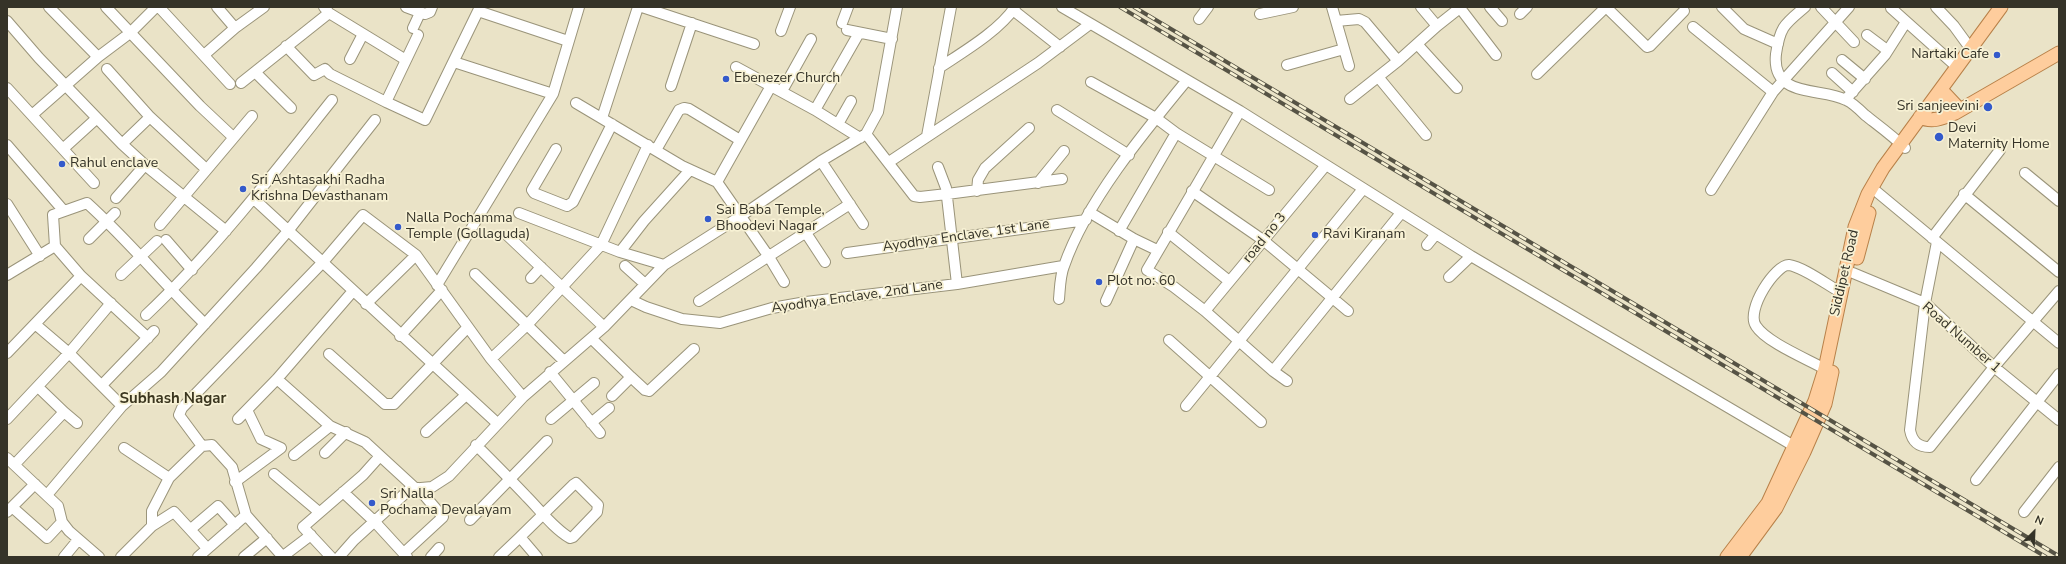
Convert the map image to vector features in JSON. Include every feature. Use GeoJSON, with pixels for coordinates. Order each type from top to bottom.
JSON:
{"type":"FeatureCollection","features":[{"type":"Feature","properties":{"kind":"main road","name":"Siddipet Road"},"geometry":{"type":"LineString","coordinates":[[1727,557],[1768,503],[1825,404],[1839,344],[1846,297],[1864,227],[1877,192],[1903,146],[1970,48],[2001,7]]}},
{"type":"Feature","properties":{"kind":"main road","name":"Siddipet Road"},"geometry":{"type":"LineString","coordinates":[[1923,118],[1945,94],[2010,7]]}},
{"type":"Feature","properties":{"kind":"main road"},"geometry":{"type":"LineString","coordinates":[[1923,118],[1939,119],[1960,110],[2059,53]]}},
{"type":"Feature","properties":{"kind":"main road"},"geometry":{"type":"LineString","coordinates":[[1945,94],[1960,110]]}},
{"type":"Feature","properties":{"kind":"main road","name":"Siddipet Road"},"geometry":{"type":"LineString","coordinates":[[1740,557],[1776,508],[1799,449],[1825,369],[1840,292],[1855,227],[1868,194],[1883,168],[1903,146]]}},
{"type":"Feature","properties":{"kind":"street"},"geometry":{"type":"LineString","coordinates":[[49,7],[98,57]]}},
{"type":"Feature","properties":{"kind":"street"},"geometry":{"type":"LineString","coordinates":[[106,7],[200,106],[233,137]]}},
{"type":"Feature","properties":{"kind":"street"},"geometry":{"type":"LineString","coordinates":[[35,118],[66,86],[98,57],[130,33],[156,7]]}},
{"type":"Feature","properties":{"kind":"street"},"geometry":{"type":"LineString","coordinates":[[159,7],[230,84]]}},
{"type":"Feature","properties":{"kind":"street"},"geometry":{"type":"LineString","coordinates":[[217,7],[235,28]]}},
{"type":"Feature","properties":{"kind":"street"},"geometry":{"type":"LineString","coordinates":[[204,55],[235,28],[264,7]]}},
{"type":"Feature","properties":{"kind":"street"},"geometry":{"type":"LineString","coordinates":[[406,7],[420,13],[428,13],[432,7]]}},
{"type":"Feature","properties":{"kind":"street"},"geometry":{"type":"LineString","coordinates":[[400,336],[440,287],[553,94],[579,7]]}},
{"type":"Feature","properties":{"kind":"street"},"geometry":{"type":"LineString","coordinates":[[602,118],[638,7]]}},
{"type":"Feature","properties":{"kind":"street"},"geometry":{"type":"LineString","coordinates":[[642,7],[754,44]]}},
{"type":"Feature","properties":{"kind":"street"},"geometry":{"type":"LineString","coordinates":[[781,31],[790,7]]}},
{"type":"Feature","properties":{"kind":"street"},"geometry":{"type":"LineString","coordinates":[[848,7],[845,26],[859,33],[892,39]]}},
{"type":"Feature","properties":{"kind":"street"},"geometry":{"type":"LineString","coordinates":[[339,557],[374,521],[410,489],[432,487],[449,476],[496,423],[550,372],[592,339],[664,265],[741,216],[821,161],[863,136],[878,112],[897,7]]}},
{"type":"Feature","properties":{"kind":"street"},"geometry":{"type":"LineString","coordinates":[[927,136],[951,7]]}},
{"type":"Feature","properties":{"kind":"street"},"geometry":{"type":"LineString","coordinates":[[1062,7],[1240,111],[1471,256],[1799,449]]}},
{"type":"Feature","properties":{"kind":"street"},"geometry":{"type":"LineString","coordinates":[[1198,19],[1208,7]]}},
{"type":"Feature","properties":{"kind":"street"},"geometry":{"type":"LineString","coordinates":[[1260,14],[1293,7]]}},
{"type":"Feature","properties":{"kind":"street"},"geometry":{"type":"LineString","coordinates":[[1332,7],[1349,66]]}},
{"type":"Feature","properties":{"kind":"street"},"geometry":{"type":"LineString","coordinates":[[1420,7],[1437,26]]}},
{"type":"Feature","properties":{"kind":"street"},"geometry":{"type":"LineString","coordinates":[[1490,7],[1502,21]]}},
{"type":"Feature","properties":{"kind":"street"},"geometry":{"type":"LineString","coordinates":[[1537,74],[1606,7],[1647,47],[1650,46],[1684,11]]}},
{"type":"Feature","properties":{"kind":"street"},"geometry":{"type":"LineString","coordinates":[[1722,7],[1744,29],[1778,44]]}},
{"type":"Feature","properties":{"kind":"street"},"geometry":{"type":"LineString","coordinates":[[1806,7],[1782,28],[1776,60],[1778,71],[1784,81],[1800,90],[1850,96]]}},
{"type":"Feature","properties":{"kind":"street"},"geometry":{"type":"LineString","coordinates":[[1821,7],[1854,42]]}},
{"type":"Feature","properties":{"kind":"street"},"geometry":{"type":"LineString","coordinates":[[1711,190],[1773,92],[1849,7]]}},
{"type":"Feature","properties":{"kind":"street"},"geometry":{"type":"LineString","coordinates":[[1936,7],[1954,26],[1970,48]]}},
{"type":"Feature","properties":{"kind":"street"},"geometry":{"type":"LineString","coordinates":[[1350,99],[1379,78],[1437,26],[1461,8],[1496,55]]}},
{"type":"Feature","properties":{"kind":"street"},"geometry":{"type":"LineString","coordinates":[[1892,8],[1957,67]]}},
{"type":"Feature","properties":{"kind":"street"},"geometry":{"type":"LineString","coordinates":[[286,46],[314,75],[325,69],[330,74],[425,120],[479,9],[568,41]]}},
{"type":"Feature","properties":{"kind":"street"},"geometry":{"type":"LineString","coordinates":[[939,68],[974,44],[1001,22],[1014,9],[1060,47]]}},
{"type":"Feature","properties":{"kind":"street"},"geometry":{"type":"LineString","coordinates":[[241,83],[286,46],[326,10],[406,60]]}},
{"type":"Feature","properties":{"kind":"street"},"geometry":{"type":"LineString","coordinates":[[386,102],[406,60],[416,32],[420,13]]}},
{"type":"Feature","properties":{"kind":"street"},"geometry":{"type":"LineString","coordinates":[[1336,21],[1359,19],[1365,22],[1398,62]]}},
{"type":"Feature","properties":{"kind":"street"},"geometry":{"type":"LineString","coordinates":[[7,21],[66,86],[122,144],[145,166],[226,231]]}},
{"type":"Feature","properties":{"kind":"street"},"geometry":{"type":"LineString","coordinates":[[1850,96],[1888,50],[1903,30],[1906,22]]}},
{"type":"Feature","properties":{"kind":"street"},"geometry":{"type":"LineString","coordinates":[[671,86],[692,23]]}},
{"type":"Feature","properties":{"kind":"street"},"geometry":{"type":"LineString","coordinates":[[889,162],[1060,47],[1090,24]]}},
{"type":"Feature","properties":{"kind":"street"},"geometry":{"type":"LineString","coordinates":[[1693,27],[1773,92]]}},
{"type":"Feature","properties":{"kind":"street"},"geometry":{"type":"LineString","coordinates":[[815,110],[859,33]]}},
{"type":"Feature","properties":{"kind":"street"},"geometry":{"type":"LineString","coordinates":[[350,59],[363,34]]}},
{"type":"Feature","properties":{"kind":"street"},"geometry":{"type":"LineString","coordinates":[[1867,35],[1888,50]]}},
{"type":"Feature","properties":{"kind":"street"},"geometry":{"type":"LineString","coordinates":[[782,92],[812,39]]}},
{"type":"Feature","properties":{"kind":"street"},"geometry":{"type":"LineString","coordinates":[[1417,44],[1457,88]]}},
{"type":"Feature","properties":{"kind":"street"},"geometry":{"type":"LineString","coordinates":[[1287,65],[1344,49]]}},
{"type":"Feature","properties":{"kind":"street"},"geometry":{"type":"LineString","coordinates":[[1842,60],[1865,79]]}},
{"type":"Feature","properties":{"kind":"street"},"geometry":{"type":"LineString","coordinates":[[454,62],[553,94]]}},
{"type":"Feature","properties":{"kind":"street"},"geometry":{"type":"LineString","coordinates":[[736,67],[838,124],[863,136],[889,162],[914,196],[920,197],[947,194],[1062,179]]}},
{"type":"Feature","properties":{"kind":"street"},"geometry":{"type":"LineString","coordinates":[[107,69],[150,117],[206,169]]}},
{"type":"Feature","properties":{"kind":"street"},"geometry":{"type":"LineString","coordinates":[[255,72],[291,108]]}},
{"type":"Feature","properties":{"kind":"street"},"geometry":{"type":"LineString","coordinates":[[1832,73],[1850,96],[1903,146]]}},
{"type":"Feature","properties":{"kind":"street"},"geometry":{"type":"LineString","coordinates":[[1379,78],[1426,135]]}},
{"type":"Feature","properties":{"kind":"street"},"geometry":{"type":"LineString","coordinates":[[1058,299],[1064,266],[1087,216],[1156,118],[1187,80]]}},
{"type":"Feature","properties":{"kind":"street"},"geometry":{"type":"LineString","coordinates":[[1091,82],[1156,118],[1176,133],[1269,190]]}},
{"type":"Feature","properties":{"kind":"street"},"geometry":{"type":"LineString","coordinates":[[717,182],[771,86]]}},
{"type":"Feature","properties":{"kind":"street"},"geometry":{"type":"LineString","coordinates":[[7,88],[64,148],[94,183]]}},
{"type":"Feature","properties":{"kind":"street"},"geometry":{"type":"LineString","coordinates":[[146,315],[192,270],[254,199],[332,100]]}},
{"type":"Feature","properties":{"kind":"street"},"geometry":{"type":"LineString","coordinates":[[576,102],[690,170],[717,182],[770,257],[784,282]]}},
{"type":"Feature","properties":{"kind":"street"},"geometry":{"type":"LineString","coordinates":[[838,124],[851,102]]}},
{"type":"Feature","properties":{"kind":"street"},"geometry":{"type":"LineString","coordinates":[[492,359],[527,325],[601,245],[652,147],[679,110],[684,108],[689,109],[740,140]]}},
{"type":"Feature","properties":{"kind":"street"},"geometry":{"type":"LineString","coordinates":[[1057,110],[1129,155]]}},
{"type":"Feature","properties":{"kind":"street"},"geometry":{"type":"LineString","coordinates":[[1240,111],[1157,250],[1147,270],[1174,287],[1205,311],[1273,371],[1287,381]]}},
{"type":"Feature","properties":{"kind":"street"},"geometry":{"type":"LineString","coordinates":[[160,225],[252,116]]}},
{"type":"Feature","properties":{"kind":"street"},"geometry":{"type":"LineString","coordinates":[[122,144],[150,117]]}},
{"type":"Feature","properties":{"kind":"street"},"geometry":{"type":"LineString","coordinates":[[64,148],[97,118]]}},
{"type":"Feature","properties":{"kind":"street"},"geometry":{"type":"LineString","coordinates":[[47,495],[122,406],[161,372],[288,231],[375,120]]}},
{"type":"Feature","properties":{"kind":"street"},"geometry":{"type":"LineString","coordinates":[[556,149],[532,187],[532,190],[534,193],[567,206],[573,202],[612,124]]}},
{"type":"Feature","properties":{"kind":"street"},"geometry":{"type":"LineString","coordinates":[[977,190],[978,180],[985,168],[1029,128]]}},
{"type":"Feature","properties":{"kind":"street"},"geometry":{"type":"LineString","coordinates":[[1119,231],[1176,133]]}},
{"type":"Feature","properties":{"kind":"street"},"geometry":{"type":"LineString","coordinates":[[7,145],[64,210]]}},
{"type":"Feature","properties":{"kind":"street"},"geometry":{"type":"LineString","coordinates":[[2000,150],[1964,194],[1935,240],[1925,303],[1910,430],[1911,438],[1915,442],[1920,446],[1930,447],[1994,367],[2059,291]]}},
{"type":"Feature","properties":{"kind":"street"},"geometry":{"type":"LineString","coordinates":[[1038,183],[1064,151]]}},
{"type":"Feature","properties":{"kind":"street"},"geometry":{"type":"LineString","coordinates":[[821,161],[863,224]]}},
{"type":"Feature","properties":{"kind":"street","name":"road no 3"},"geometry":{"type":"LineString","coordinates":[[1205,311],[1326,165]]}},
{"type":"Feature","properties":{"kind":"street"},"geometry":{"type":"LineString","coordinates":[[116,198],[145,166]]}},
{"type":"Feature","properties":{"kind":"street"},"geometry":{"type":"LineString","coordinates":[[938,167],[947,194],[957,284]]}},
{"type":"Feature","properties":{"kind":"street"},"geometry":{"type":"LineString","coordinates":[[620,252],[644,221],[690,170]]}},
{"type":"Feature","properties":{"kind":"street"},"geometry":{"type":"LineString","coordinates":[[2025,173],[2059,201]]}},
{"type":"Feature","properties":{"kind":"street"},"geometry":{"type":"LineString","coordinates":[[1186,406],[1363,189]]}},
{"type":"Feature","properties":{"kind":"street"},"geometry":{"type":"LineString","coordinates":[[1192,191],[1263,240],[1348,311]]}},
{"type":"Feature","properties":{"kind":"street"},"geometry":{"type":"LineString","coordinates":[[1877,192],[2033,323],[2059,343]]}},
{"type":"Feature","properties":{"kind":"street"},"geometry":{"type":"LineString","coordinates":[[1964,194],[2059,272]]}},
{"type":"Feature","properties":{"kind":"street"},"geometry":{"type":"LineString","coordinates":[[254,199],[323,262],[400,336],[496,423]]}},
{"type":"Feature","properties":{"kind":"street"},"geometry":{"type":"LineString","coordinates":[[102,385],[151,334],[111,303],[81,276],[55,246],[53,215],[87,203],[107,220],[171,291],[205,324]]}},
{"type":"Feature","properties":{"kind":"street"},"geometry":{"type":"LineString","coordinates":[[7,204],[40,256]]}},
{"type":"Feature","properties":{"kind":"street"},"geometry":{"type":"LineString","coordinates":[[699,301],[770,257],[850,204]]}},
{"type":"Feature","properties":{"kind":"street"},"geometry":{"type":"LineString","coordinates":[[1273,371],[1334,298],[1402,212]]}},
{"type":"Feature","properties":{"kind":"street"},"geometry":{"type":"LineString","coordinates":[[89,239],[115,213]]}},
{"type":"Feature","properties":{"kind":"street"},"geometry":{"type":"LineString","coordinates":[[519,213],[620,252],[664,265]]}},
{"type":"Feature","properties":{"kind":"street"},"geometry":{"type":"LineString","coordinates":[[202,446],[179,415],[182,408],[323,262],[363,215],[416,255],[492,359],[523,397]]}},
{"type":"Feature","properties":{"kind":"street"},"geometry":{"type":"LineString","coordinates":[[1087,216],[1157,250]]}},
{"type":"Feature","properties":{"kind":"street","name":"Ayodhya Enclave, 1st Lane"},"geometry":{"type":"LineString","coordinates":[[847,253],[1087,216]]}},
{"type":"Feature","properties":{"kind":"street"},"geometry":{"type":"LineString","coordinates":[[1168,232],[1230,281]]}},
{"type":"Feature","properties":{"kind":"street"},"geometry":{"type":"LineString","coordinates":[[806,233],[825,262]]}},
{"type":"Feature","properties":{"kind":"street"},"geometry":{"type":"LineString","coordinates":[[1427,245],[1436,234]]}},
{"type":"Feature","properties":{"kind":"street"},"geometry":{"type":"LineString","coordinates":[[508,236],[604,327]]}},
{"type":"Feature","properties":{"kind":"street"},"geometry":{"type":"LineString","coordinates":[[1106,301],[1134,239]]}},
{"type":"Feature","properties":{"kind":"street"},"geometry":{"type":"LineString","coordinates":[[121,276],[161,241],[192,270]]}},
{"type":"Feature","properties":{"kind":"street"},"geometry":{"type":"LineString","coordinates":[[7,275],[55,246]]}},
{"type":"Feature","properties":{"kind":"street"},"geometry":{"type":"LineString","coordinates":[[366,304],[416,255]]}},
{"type":"Feature","properties":{"kind":"street"},"geometry":{"type":"LineString","coordinates":[[1449,277],[1471,256]]}},
{"type":"Feature","properties":{"kind":"street"},"geometry":{"type":"LineString","coordinates":[[1825,369],[1762,334],[1754,324],[1752,315],[1755,304],[1763,290],[1780,268],[1787,265],[1796,267],[1840,292]]}},
{"type":"Feature","properties":{"kind":"street"},"geometry":{"type":"LineString","coordinates":[[625,266],[645,284]]}},
{"type":"Feature","properties":{"kind":"street","name":"Ayodhya Enclave, 2nd Lane"},"geometry":{"type":"LineString","coordinates":[[631,300],[646,307],[682,319],[720,323],[772,308],[806,302],[957,284],[1064,266]]}},
{"type":"Feature","properties":{"kind":"street"},"geometry":{"type":"LineString","coordinates":[[532,278],[541,267]]}},
{"type":"Feature","properties":{"kind":"street","name":"Road Number 1"},"geometry":{"type":"LineString","coordinates":[[1853,273],[1925,303],[1994,367],[2059,420]]}},
{"type":"Feature","properties":{"kind":"street"},"geometry":{"type":"LineString","coordinates":[[475,274],[564,362]]}},
{"type":"Feature","properties":{"kind":"street"},"geometry":{"type":"LineString","coordinates":[[7,353],[81,276]]}},
{"type":"Feature","properties":{"kind":"street"},"geometry":{"type":"LineString","coordinates":[[238,419],[277,379],[353,291]]}},
{"type":"Feature","properties":{"kind":"street"},"geometry":{"type":"LineString","coordinates":[[7,419],[69,353],[111,303]]}},
{"type":"Feature","properties":{"kind":"street"},"geometry":{"type":"LineString","coordinates":[[35,324],[69,353],[122,406]]}},
{"type":"Feature","properties":{"kind":"street"},"geometry":{"type":"LineString","coordinates":[[330,354],[385,404],[390,405],[394,404],[468,327]]}},
{"type":"Feature","properties":{"kind":"street"},"geometry":{"type":"LineString","coordinates":[[592,339],[631,377],[649,391],[694,349]]}},
{"type":"Feature","properties":{"kind":"street"},"geometry":{"type":"LineString","coordinates":[[1169,340],[1262,422]]}},
{"type":"Feature","properties":{"kind":"street"},"geometry":{"type":"LineString","coordinates":[[550,372],[572,402],[600,433]]}},
{"type":"Feature","properties":{"kind":"street"},"geometry":{"type":"LineString","coordinates":[[1976,480],[2059,374]]}},
{"type":"Feature","properties":{"kind":"street"},"geometry":{"type":"LineString","coordinates":[[612,396],[631,377]]}},
{"type":"Feature","properties":{"kind":"street"},"geometry":{"type":"LineString","coordinates":[[277,379],[330,426],[365,442],[417,488],[443,517],[406,555],[374,521],[343,492]]}},
{"type":"Feature","properties":{"kind":"street"},"geometry":{"type":"LineString","coordinates":[[550,419],[594,383]]}},
{"type":"Feature","properties":{"kind":"street"},"geometry":{"type":"LineString","coordinates":[[38,387],[76,423]]}},
{"type":"Feature","properties":{"kind":"street"},"geometry":{"type":"LineString","coordinates":[[426,432],[465,396]]}},
{"type":"Feature","properties":{"kind":"street"},"geometry":{"type":"LineString","coordinates":[[591,423],[609,408]]}},
{"type":"Feature","properties":{"kind":"street"},"geometry":{"type":"LineString","coordinates":[[235,482],[281,448],[261,439],[247,410]]}},
{"type":"Feature","properties":{"kind":"street"},"geometry":{"type":"LineString","coordinates":[[64,412],[11,461],[58,506],[62,522],[78,540],[100,557]]}},
{"type":"Feature","properties":{"kind":"street"},"geometry":{"type":"LineString","coordinates":[[294,455],[330,426]]}},
{"type":"Feature","properties":{"kind":"street"},"geometry":{"type":"LineString","coordinates":[[325,453],[346,432]]}},
{"type":"Feature","properties":{"kind":"street"},"geometry":{"type":"LineString","coordinates":[[470,520],[546,441]]}},
{"type":"Feature","properties":{"kind":"street"},"geometry":{"type":"LineString","coordinates":[[152,526],[152,510],[169,478],[202,446],[212,445],[232,467],[235,482],[246,515],[283,557],[311,535]]}},
{"type":"Feature","properties":{"kind":"street"},"geometry":{"type":"LineString","coordinates":[[476,445],[510,478],[544,515],[567,536],[573,537],[597,512],[598,505],[576,483],[544,515],[499,557]]}},
{"type":"Feature","properties":{"kind":"street"},"geometry":{"type":"LineString","coordinates":[[124,448],[169,478]]}},
{"type":"Feature","properties":{"kind":"street"},"geometry":{"type":"LineString","coordinates":[[316,557],[328,553],[303,526],[343,492],[380,456]]}},
{"type":"Feature","properties":{"kind":"street"},"geometry":{"type":"LineString","coordinates":[[2024,512],[2059,467]]}},
{"type":"Feature","properties":{"kind":"street"},"geometry":{"type":"LineString","coordinates":[[274,474],[319,512]]}},
{"type":"Feature","properties":{"kind":"street"},"geometry":{"type":"LineString","coordinates":[[35,484],[10,510],[47,538],[62,522]]}},
{"type":"Feature","properties":{"kind":"street"},"geometry":{"type":"LineString","coordinates":[[191,529],[218,506],[235,525]]}},
{"type":"Feature","properties":{"kind":"street"},"geometry":{"type":"LineString","coordinates":[[121,557],[152,526],[174,512],[207,548]]}},
{"type":"Feature","properties":{"kind":"street"},"geometry":{"type":"LineString","coordinates":[[198,557],[246,515]]}},
{"type":"Feature","properties":{"kind":"street"},"geometry":{"type":"LineString","coordinates":[[520,537],[537,557]]}},
{"type":"Feature","properties":{"kind":"street"},"geometry":{"type":"LineString","coordinates":[[244,557],[267,538]]}},
{"type":"Feature","properties":{"kind":"street"},"geometry":{"type":"LineString","coordinates":[[64,557],[78,540]]}},
{"type":"Feature","properties":{"kind":"street"},"geometry":{"type":"LineString","coordinates":[[431,557],[439,548]]}},
{"type":"Feature","properties":{"kind":"railway"},"geometry":{"type":"LineString","coordinates":[[1120,7],[2046,557]]}},
{"type":"Feature","properties":{"kind":"railway"},"geometry":{"type":"LineString","coordinates":[[1134,7],[2059,556]]}},
{"type":"Feature","properties":{"kind":"place","name":"Nartaki Cafe"},"geometry":{"type":"Point","coordinates":[1997,55]}},
{"type":"Feature","properties":{"kind":"place","name":"Ebenezer Church"},"geometry":{"type":"Point","coordinates":[726,79]}},
{"type":"Feature","properties":{"kind":"place","name":"Sri sanjeevini"},"geometry":{"type":"Point","coordinates":[1988,107]}},
{"type":"Feature","properties":{"kind":"place","name":"Devi Maternity Home"},"geometry":{"type":"Point","coordinates":[1939,137]}},
{"type":"Feature","properties":{"kind":"place","name":"Rahul enclave"},"geometry":{"type":"Point","coordinates":[62,164]}},
{"type":"Feature","properties":{"kind":"place","name":"Sri Ashtasakhi Radha Krishna Devasthanam"},"geometry":{"type":"Point","coordinates":[243,189]}},
{"type":"Feature","properties":{"kind":"place","name":"Sai Baba Temple, Bhoodevi Nagar"},"geometry":{"type":"Point","coordinates":[708,219]}},
{"type":"Feature","properties":{"kind":"place","name":"Nalla Pochamma Temple (Gollaguda)"},"geometry":{"type":"Point","coordinates":[398,227]}},
{"type":"Feature","properties":{"kind":"place","name":"Ravi Kiranam"},"geometry":{"type":"Point","coordinates":[1315,235]}},
{"type":"Feature","properties":{"kind":"place","name":"Plot no: 60"},"geometry":{"type":"Point","coordinates":[1099,282]}},
{"type":"Feature","properties":{"kind":"place","name":"Sri Nalla Pochama Devalayam"},"geometry":{"type":"Point","coordinates":[372,503]}},
{"type":"Feature","properties":{"kind":"district","name":"Subhash Nagar"},"geometry":{"type":"Point","coordinates":[173,399]}}]}
